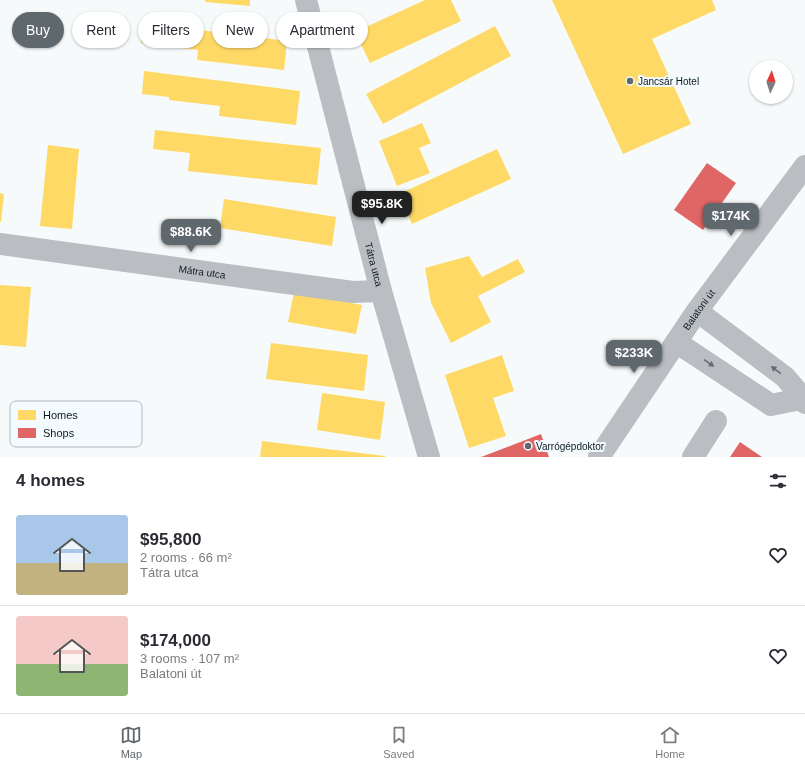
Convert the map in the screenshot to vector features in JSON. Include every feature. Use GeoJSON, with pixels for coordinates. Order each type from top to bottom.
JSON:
{"type":"FeatureCollection","features":[{"type":"Feature","properties":{"kind":"street","name":"Tátra utca"},"geometry":{"type":"LineString","coordinates":[[306,0],[381,291],[429,457]]}},
{"type":"Feature","properties":{"kind":"street","name":"Balatoni út"},"geometry":{"type":"LineString","coordinates":[[599,457],[697,311],[805,166]]}},
{"type":"Feature","properties":{"kind":"street","name":"Mátra utca"},"geometry":{"type":"LineString","coordinates":[[0,244],[353,292],[381,291]]}},
{"type":"Feature","properties":{"kind":"street"},"geometry":{"type":"LineString","coordinates":[[697,311],[785,377],[804,400]]}},
{"type":"Feature","properties":{"kind":"street"},"geometry":{"type":"LineString","coordinates":[[676,342],[771,405],[804,400]]}},
{"type":"Feature","properties":{"kind":"street"},"geometry":{"type":"LineString","coordinates":[[693,457],[716,421]]}},
{"type":"Feature","properties":{"kind":"building: Homes"},"geometry":{"type":"Polygon","coordinates":[[[205,0],[250,0],[250,6],[205,2],[205,0]]]}},
{"type":"Feature","properties":{"kind":"building: Homes"},"geometry":{"type":"Polygon","coordinates":[[[425,0],[451,0],[461,21],[370,63],[363,48],[368,48],[368,26],[425,0]]]}},
{"type":"Feature","properties":{"kind":"building: Homes","name":"Jancsár Hotel"},"geometry":{"type":"Polygon","coordinates":[[[552,0],[712,0],[716,10],[652,39],[691,124],[623,154],[552,0]]]}},
{"type":"Feature","properties":{"kind":"building: Homes"},"geometry":{"type":"Polygon","coordinates":[[[495,26],[511,56],[383,124],[366,94],[495,26]]]}},
{"type":"Feature","properties":{"kind":"building: Homes"},"geometry":{"type":"Polygon","coordinates":[[[204,31],[212,32],[212,48],[268,48],[268,39],[276,40],[276,48],[286,48],[284,70],[197,60],[198,50],[182,48],[204,48],[204,31]]]}},
{"type":"Feature","properties":{"kind":"building: Homes"},"geometry":{"type":"Polygon","coordinates":[[[144,71],[300,91],[296,125],[219,116],[220,106],[169,100],[169,97],[142,94],[144,71]]]}},
{"type":"Feature","properties":{"kind":"building: Homes"},"geometry":{"type":"Polygon","coordinates":[[[422,123],[431,143],[419,148],[430,173],[397,186],[379,141],[422,123]]]}},
{"type":"Feature","properties":{"kind":"building: Homes"},"geometry":{"type":"Polygon","coordinates":[[[155,130],[321,148],[317,185],[188,171],[190,153],[153,149],[155,130]]]}},
{"type":"Feature","properties":{"kind":"building: Homes"},"geometry":{"type":"Polygon","coordinates":[[[48,145],[79,149],[72,229],[40,226],[48,145]]]}},
{"type":"Feature","properties":{"kind":"building: Homes"},"geometry":{"type":"Polygon","coordinates":[[[497,149],[511,179],[412,224],[399,194],[497,149]]]}},
{"type":"Feature","properties":{"kind":"building: Homes"},"geometry":{"type":"Polygon","coordinates":[[[0,193],[4,194],[1,222],[0,222],[0,193]]]}},
{"type":"Feature","properties":{"kind":"building: Homes"},"geometry":{"type":"Polygon","coordinates":[[[224,199],[336,217],[332,246],[220,228],[224,199]]]}},
{"type":"Feature","properties":{"kind":"building: Homes"},"geometry":{"type":"Polygon","coordinates":[[[469,256],[482,277],[518,259],[525,272],[478,296],[491,322],[451,343],[431,303],[425,268],[469,256]]]}},
{"type":"Feature","properties":{"kind":"building: Homes"},"geometry":{"type":"Polygon","coordinates":[[[0,285],[31,287],[26,347],[0,345],[0,285]]]}},
{"type":"Feature","properties":{"kind":"building: Homes"},"geometry":{"type":"Polygon","coordinates":[[[294,292],[362,305],[356,334],[288,322],[294,292]]]}},
{"type":"Feature","properties":{"kind":"building: Homes"},"geometry":{"type":"Polygon","coordinates":[[[271,343],[368,355],[364,391],[266,379],[271,343]]]}},
{"type":"Feature","properties":{"kind":"building: Homes"},"geometry":{"type":"Polygon","coordinates":[[[502,355],[514,391],[493,398],[506,436],[469,448],[445,375],[502,355]]]}},
{"type":"Feature","properties":{"kind":"building: Homes"},"geometry":{"type":"Polygon","coordinates":[[[322,393],[385,402],[380,440],[317,430],[322,393]]]}},
{"type":"Feature","properties":{"kind":"building: Homes"},"geometry":{"type":"Polygon","coordinates":[[[262,441],[385,456],[385,457],[260,457],[262,441]]]}},
{"type":"Feature","properties":{"kind":"building: Shops"},"geometry":{"type":"Polygon","coordinates":[[[707,163],[736,183],[703,230],[674,210],[707,163]]]}},
{"type":"Feature","properties":{"kind":"building: Shops","name":"Varrógépdoktor"},"geometry":{"type":"Polygon","coordinates":[[[541,434],[549,457],[481,457],[541,434]]]}},
{"type":"Feature","properties":{"kind":"building: Shops"},"geometry":{"type":"Polygon","coordinates":[[[740,442],[762,457],[730,457],[740,442]]]}},
{"type":"Feature","properties":{"kind":"place","name":"Jancsár Hotel"},"geometry":{"type":"Point","coordinates":[630,81]}},
{"type":"Feature","properties":{"kind":"place","name":"Varrógépdoktor"},"geometry":{"type":"Point","coordinates":[528,446]}}]}
